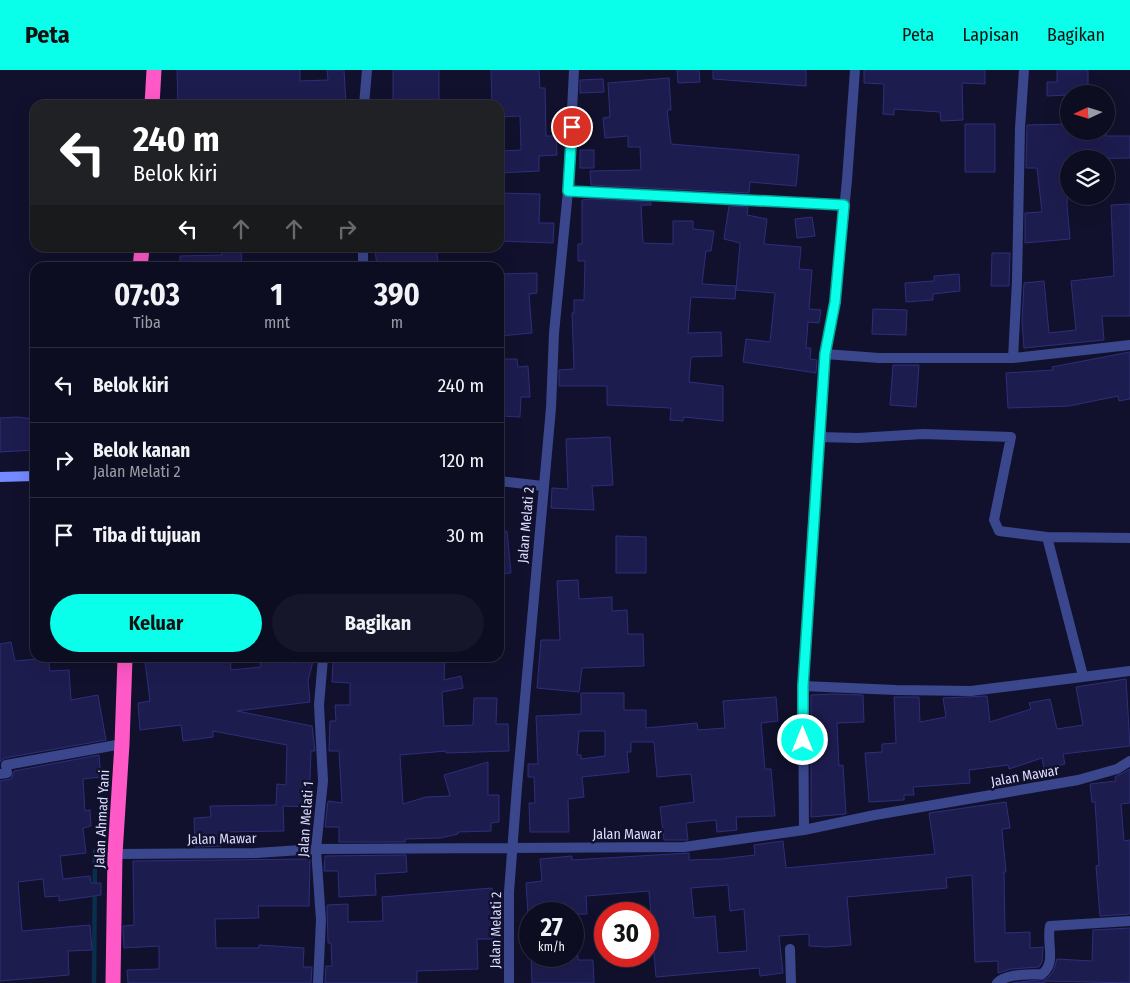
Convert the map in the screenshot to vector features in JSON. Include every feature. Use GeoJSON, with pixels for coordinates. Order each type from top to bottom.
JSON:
{"type":"FeatureCollection","features":[{"type":"Feature","properties":{"kind":"highway"},"geometry":{"type":"LineString","coordinates":[[152,100],[154,70]]}},
{"type":"Feature","properties":{"kind":"highway","name":"Jalan Ahmad Yani"},"geometry":{"type":"LineString","coordinates":[[113,983],[115,854],[125,662]]}},
{"type":"Feature","properties":{"kind":"street"},"geometry":{"type":"LineString","coordinates":[[364,100],[367,70]]}},
{"type":"Feature","properties":{"kind":"street","name":"Jalan Melati 2"},"geometry":{"type":"LineString","coordinates":[[509,983],[509,892],[514,850],[516,786],[542,486],[552,408],[554,333],[568,191],[574,70]]}},
{"type":"Feature","properties":{"kind":"street"},"geometry":{"type":"LineString","coordinates":[[804,830],[803,686],[819,437],[825,354],[835,302],[855,70]]}},
{"type":"Feature","properties":{"kind":"street"},"geometry":{"type":"LineString","coordinates":[[1013,358],[1018,272],[1020,128],[1024,70]]}},
{"type":"Feature","properties":{"kind":"street"},"geometry":{"type":"LineString","coordinates":[[568,191],[844,205]]}},
{"type":"Feature","properties":{"kind":"street"},"geometry":{"type":"LineString","coordinates":[[825,354],[879,358],[1013,358],[1130,345]]}},
{"type":"Feature","properties":{"kind":"street"},"geometry":{"type":"LineString","coordinates":[[819,437],[858,438],[923,434],[1011,437],[994,520],[999,531],[1047,537],[1130,538]]}},
{"type":"Feature","properties":{"kind":"street"},"geometry":{"type":"LineString","coordinates":[[0,477],[30,476]]}},
{"type":"Feature","properties":{"kind":"street"},"geometry":{"type":"LineString","coordinates":[[504,482],[542,486]]}},
{"type":"Feature","properties":{"kind":"street"},"geometry":{"type":"LineString","coordinates":[[1047,537],[1083,676]]}},
{"type":"Feature","properties":{"kind":"street","name":"Jalan Melati 1"},"geometry":{"type":"LineString","coordinates":[[318,983],[320,920],[316,849],[323,782],[319,705],[323,662]]}},
{"type":"Feature","properties":{"kind":"street"},"geometry":{"type":"LineString","coordinates":[[803,686],[971,691],[1130,671]]}},
{"type":"Feature","properties":{"kind":"street"},"geometry":{"type":"LineString","coordinates":[[0,774],[7,773],[6,765],[122,744]]}},
{"type":"Feature","properties":{"kind":"street","name":"Jalan Mawar"},"geometry":{"type":"LineString","coordinates":[[115,854],[256,852],[316,849],[514,850],[684,847],[804,830],[875,815],[1078,780],[1117,769],[1130,762]]}},
{"type":"Feature","properties":{"kind":"street"},"geometry":{"type":"LineString","coordinates":[[997,983],[1001,979],[1009,977],[1042,974],[1046,971],[1050,964],[1048,932],[1050,926],[1130,921]]}},
{"type":"Feature","properties":{"kind":"street"},"geometry":{"type":"LineString","coordinates":[[790,949],[791,983]]}},
{"type":"Feature","properties":{"kind":"building"},"geometry":{"type":"Polygon","coordinates":[[[177,70],[300,70],[300,81],[328,80],[327,70],[344,70],[346,100],[178,100],[177,70]]]}},
{"type":"Feature","properties":{"kind":"building"},"geometry":{"type":"Polygon","coordinates":[[[393,70],[439,70],[439,100],[393,100],[393,70]]]}},
{"type":"Feature","properties":{"kind":"building"},"geometry":{"type":"Polygon","coordinates":[[[491,70],[539,70],[540,88],[545,88],[546,136],[556,136],[557,155],[539,156],[539,171],[504,173],[504,151],[521,150],[520,116],[504,117],[504,100],[492,100],[491,70]]]}},
{"type":"Feature","properties":{"kind":"building"},"geometry":{"type":"Polygon","coordinates":[[[677,70],[699,70],[700,82],[678,83],[677,70]]]}},
{"type":"Feature","properties":{"kind":"building"},"geometry":{"type":"Polygon","coordinates":[[[713,70],[806,70],[806,86],[713,79],[713,70]]]}},
{"type":"Feature","properties":{"kind":"building"},"geometry":{"type":"Polygon","coordinates":[[[864,70],[985,70],[985,84],[962,83],[963,120],[941,121],[940,112],[894,109],[894,115],[883,114],[884,84],[864,83],[864,70]]]}},
{"type":"Feature","properties":{"kind":"building"},"geometry":{"type":"Polygon","coordinates":[[[1057,70],[1088,70],[1088,85],[1060,85],[1060,95],[1047,96],[1047,82],[1057,82],[1057,70]]]}},
{"type":"Feature","properties":{"kind":"building"},"geometry":{"type":"Polygon","coordinates":[[[669,78],[671,110],[667,110],[671,144],[799,155],[796,186],[750,182],[749,193],[591,185],[590,171],[641,170],[640,147],[628,147],[628,136],[605,138],[603,118],[610,117],[608,83],[669,78]]]}},
{"type":"Feature","properties":{"kind":"building"},"geometry":{"type":"Polygon","coordinates":[[[603,79],[604,92],[580,93],[580,80],[603,79]]]}},
{"type":"Feature","properties":{"kind":"building"},"geometry":{"type":"Polygon","coordinates":[[[965,124],[995,124],[995,172],[965,172],[965,124]]]}},
{"type":"Feature","properties":{"kind":"building"},"geometry":{"type":"Polygon","coordinates":[[[1060,124],[1060,140],[1115,140],[1115,136],[1130,136],[1130,158],[1115,158],[1115,150],[1060,150],[1060,205],[1067,205],[1070,239],[1025,243],[1025,213],[1042,212],[1037,168],[1026,168],[1027,125],[1060,124]]]}},
{"type":"Feature","properties":{"kind":"building"},"geometry":{"type":"Polygon","coordinates":[[[580,150],[594,150],[594,168],[580,168],[580,150]]]}},
{"type":"Feature","properties":{"kind":"building"},"geometry":{"type":"Polygon","coordinates":[[[504,193],[540,194],[539,223],[554,223],[553,243],[504,241],[504,193]]]}},
{"type":"Feature","properties":{"kind":"building"},"geometry":{"type":"Polygon","coordinates":[[[582,200],[651,202],[651,205],[641,205],[643,243],[673,244],[673,221],[693,221],[693,229],[714,231],[711,251],[706,251],[702,284],[736,286],[735,299],[691,297],[688,333],[721,332],[722,356],[691,357],[689,382],[723,386],[723,421],[684,417],[683,421],[670,420],[671,408],[607,405],[607,386],[559,386],[559,370],[574,369],[572,313],[574,313],[574,300],[584,300],[585,261],[578,261],[578,244],[582,244],[582,200]]]}},
{"type":"Feature","properties":{"kind":"building"},"geometry":{"type":"Polygon","coordinates":[[[1130,204],[1130,316],[1102,316],[1104,340],[1024,348],[1022,321],[1024,283],[1044,281],[1049,333],[1076,330],[1071,281],[1114,276],[1111,205],[1130,204]]]}},
{"type":"Feature","properties":{"kind":"building"},"geometry":{"type":"Polygon","coordinates":[[[729,206],[748,207],[747,215],[767,219],[764,244],[801,247],[799,269],[812,270],[809,309],[821,310],[819,323],[808,322],[806,348],[811,348],[810,359],[817,360],[816,373],[743,362],[746,339],[770,342],[775,293],[736,290],[740,243],[724,239],[729,206]]]}},
{"type":"Feature","properties":{"kind":"building"},"geometry":{"type":"Polygon","coordinates":[[[812,217],[815,236],[797,238],[795,219],[812,217]]]}},
{"type":"Feature","properties":{"kind":"building"},"geometry":{"type":"Polygon","coordinates":[[[222,252],[241,252],[242,262],[180,262],[180,256],[222,255],[222,252]]]}},
{"type":"Feature","properties":{"kind":"building"},"geometry":{"type":"Polygon","coordinates":[[[375,252],[437,252],[438,262],[376,262],[375,252]]]}},
{"type":"Feature","properties":{"kind":"building"},"geometry":{"type":"Polygon","coordinates":[[[992,253],[1010,253],[1009,286],[991,286],[992,253]]]}},
{"type":"Feature","properties":{"kind":"building"},"geometry":{"type":"Polygon","coordinates":[[[537,273],[537,293],[529,294],[532,333],[504,336],[504,274],[537,273]]]}},
{"type":"Feature","properties":{"kind":"building"},"geometry":{"type":"Polygon","coordinates":[[[959,274],[960,291],[933,294],[933,300],[906,302],[905,283],[934,281],[934,276],[959,274]]]}},
{"type":"Feature","properties":{"kind":"building"},"geometry":{"type":"Polygon","coordinates":[[[873,309],[907,310],[906,335],[872,334],[873,309]]]}},
{"type":"Feature","properties":{"kind":"building"},"geometry":{"type":"Polygon","coordinates":[[[1130,352],[1130,399],[1119,401],[1118,396],[1069,406],[1008,408],[1006,373],[1053,370],[1052,367],[1130,352]]]}},
{"type":"Feature","properties":{"kind":"building"},"geometry":{"type":"Polygon","coordinates":[[[504,359],[517,359],[518,367],[528,366],[530,397],[521,397],[520,417],[504,416],[504,359]]]}},
{"type":"Feature","properties":{"kind":"building"},"geometry":{"type":"Polygon","coordinates":[[[893,365],[919,365],[916,407],[890,405],[893,365]]]}},
{"type":"Feature","properties":{"kind":"building"},"geometry":{"type":"Polygon","coordinates":[[[0,418],[30,418],[30,450],[0,452],[0,418]]]}},
{"type":"Feature","properties":{"kind":"building"},"geometry":{"type":"Polygon","coordinates":[[[610,437],[613,485],[592,486],[594,510],[551,508],[552,488],[568,489],[566,439],[610,437]]]}},
{"type":"Feature","properties":{"kind":"building"},"geometry":{"type":"Polygon","coordinates":[[[504,531],[507,531],[511,573],[504,574],[504,531]]]}},
{"type":"Feature","properties":{"kind":"building"},"geometry":{"type":"Polygon","coordinates":[[[616,536],[646,537],[646,573],[616,573],[616,536]]]}},
{"type":"Feature","properties":{"kind":"building"},"geometry":{"type":"Polygon","coordinates":[[[578,580],[579,599],[612,597],[612,611],[627,610],[628,634],[643,634],[644,666],[582,668],[579,692],[537,688],[541,640],[560,640],[557,581],[578,580]]]}},
{"type":"Feature","properties":{"kind":"building"},"geometry":{"type":"Polygon","coordinates":[[[11,642],[15,661],[30,660],[30,662],[49,662],[50,671],[69,670],[71,700],[98,695],[106,740],[5,758],[0,762],[0,644],[11,642]]]}},
{"type":"Feature","properties":{"kind":"building"},"geometry":{"type":"Polygon","coordinates":[[[145,662],[230,662],[231,670],[261,667],[260,662],[313,662],[308,681],[310,702],[237,711],[312,726],[315,751],[311,751],[309,807],[283,806],[284,831],[221,832],[221,846],[195,847],[194,818],[211,817],[210,806],[276,805],[277,784],[286,785],[287,745],[213,731],[213,737],[183,741],[181,725],[140,730],[138,703],[150,701],[145,662]]]}},
{"type":"Feature","properties":{"kind":"building"},"geometry":{"type":"Polygon","coordinates":[[[333,662],[445,662],[444,680],[461,676],[463,688],[442,692],[444,726],[473,725],[474,698],[497,698],[496,724],[508,724],[509,751],[446,753],[446,751],[400,755],[403,804],[426,797],[450,796],[444,775],[488,762],[488,795],[499,795],[499,822],[491,823],[491,831],[458,832],[458,834],[440,838],[405,839],[405,842],[339,842],[339,827],[325,827],[328,801],[342,803],[339,751],[329,751],[330,721],[336,721],[335,705],[350,705],[350,683],[332,682],[333,662]]]}},
{"type":"Feature","properties":{"kind":"building"},"geometry":{"type":"Polygon","coordinates":[[[1126,679],[1130,746],[1063,754],[1065,764],[1044,769],[1042,758],[1009,769],[1008,765],[969,770],[970,783],[913,787],[914,795],[904,795],[904,800],[869,802],[865,753],[882,752],[882,744],[896,743],[894,697],[919,697],[920,722],[946,717],[943,698],[987,696],[990,722],[1031,709],[1029,703],[1050,699],[1057,729],[1083,725],[1076,687],[1126,679]]]}},
{"type":"Feature","properties":{"kind":"building"},"geometry":{"type":"Polygon","coordinates":[[[581,693],[624,693],[624,710],[646,710],[646,728],[697,723],[698,730],[725,728],[723,701],[776,697],[778,721],[761,723],[765,769],[771,769],[775,816],[736,817],[737,830],[717,832],[716,820],[686,823],[688,840],[664,840],[660,807],[694,802],[691,774],[657,777],[654,742],[631,742],[631,752],[627,752],[629,772],[582,777],[584,797],[568,799],[569,832],[530,832],[529,803],[535,803],[534,777],[528,777],[528,764],[538,764],[536,716],[581,714],[581,693]],[[579,731],[577,755],[581,755],[581,759],[605,756],[605,731],[579,731]]]}},
{"type":"Feature","properties":{"kind":"building"},"geometry":{"type":"Polygon","coordinates":[[[811,695],[863,695],[864,722],[837,723],[839,766],[843,765],[846,814],[811,817],[811,695]]]}},
{"type":"Feature","properties":{"kind":"building"},"geometry":{"type":"Polygon","coordinates":[[[99,755],[101,777],[83,779],[85,811],[90,810],[91,826],[83,828],[86,853],[60,856],[63,879],[90,876],[91,883],[101,883],[101,895],[59,901],[59,896],[45,897],[43,879],[18,882],[22,931],[90,925],[92,950],[68,951],[69,975],[0,981],[0,781],[11,779],[14,771],[99,755]]]}},
{"type":"Feature","properties":{"kind":"building"},"geometry":{"type":"Polygon","coordinates":[[[1130,769],[1130,803],[1121,804],[1124,841],[1130,840],[1130,914],[1100,916],[1096,866],[1099,865],[1095,802],[1092,802],[1090,784],[1116,781],[1115,777],[1130,769]]]}},
{"type":"Feature","properties":{"kind":"building"},"geometry":{"type":"Polygon","coordinates":[[[1006,802],[1010,828],[1002,829],[1006,872],[1004,872],[1005,933],[1030,932],[1030,948],[1043,947],[1042,962],[1039,967],[1011,969],[998,973],[998,961],[975,962],[972,875],[946,878],[947,888],[847,897],[851,945],[809,946],[809,934],[779,936],[783,973],[760,976],[759,968],[656,977],[655,967],[659,967],[659,902],[650,902],[649,891],[586,896],[587,914],[584,914],[584,902],[527,902],[526,883],[542,881],[540,859],[572,856],[572,860],[689,853],[689,860],[721,859],[755,855],[754,845],[783,841],[786,868],[935,854],[929,813],[1006,802]],[[728,885],[691,888],[694,918],[715,916],[718,953],[747,951],[744,909],[730,911],[728,885]]]}},
{"type":"Feature","properties":{"kind":"building"},"geometry":{"type":"Polygon","coordinates":[[[406,855],[407,872],[375,874],[376,895],[339,897],[338,871],[324,871],[325,856],[406,855]]]}},
{"type":"Feature","properties":{"kind":"building"},"geometry":{"type":"Polygon","coordinates":[[[310,859],[309,906],[258,906],[259,918],[215,919],[216,948],[259,948],[259,945],[304,948],[303,967],[312,967],[311,983],[128,983],[127,970],[159,969],[159,946],[124,948],[123,926],[134,925],[133,861],[310,859]]]}},
{"type":"Feature","properties":{"kind":"building"},"geometry":{"type":"Polygon","coordinates":[[[492,888],[496,939],[477,939],[478,969],[417,971],[417,983],[325,983],[326,966],[332,966],[331,943],[328,943],[327,905],[348,904],[348,922],[383,921],[382,897],[492,888]]]}},
{"type":"Feature","properties":{"kind":"building"},"geometry":{"type":"Polygon","coordinates":[[[1130,928],[1130,983],[1045,981],[1045,983],[1012,983],[1046,979],[1053,972],[1057,959],[1092,961],[1093,930],[1130,928]]]}},
{"type":"Feature","properties":{"kind":"building"},"geometry":{"type":"Polygon","coordinates":[[[584,960],[593,960],[594,983],[532,983],[531,967],[584,967],[584,960]]]}},
{"type":"Feature","properties":{"kind":"waterway"},"geometry":{"type":"LineString","coordinates":[[94,983],[95,851]]}},
{"type":"Feature","properties":{"kind":"route"},"geometry":{"type":"LineString","coordinates":[[572,127],[568,191],[643,193],[709,199],[844,205],[835,302],[825,354],[818,440],[803,686],[803,740]]}}]}
